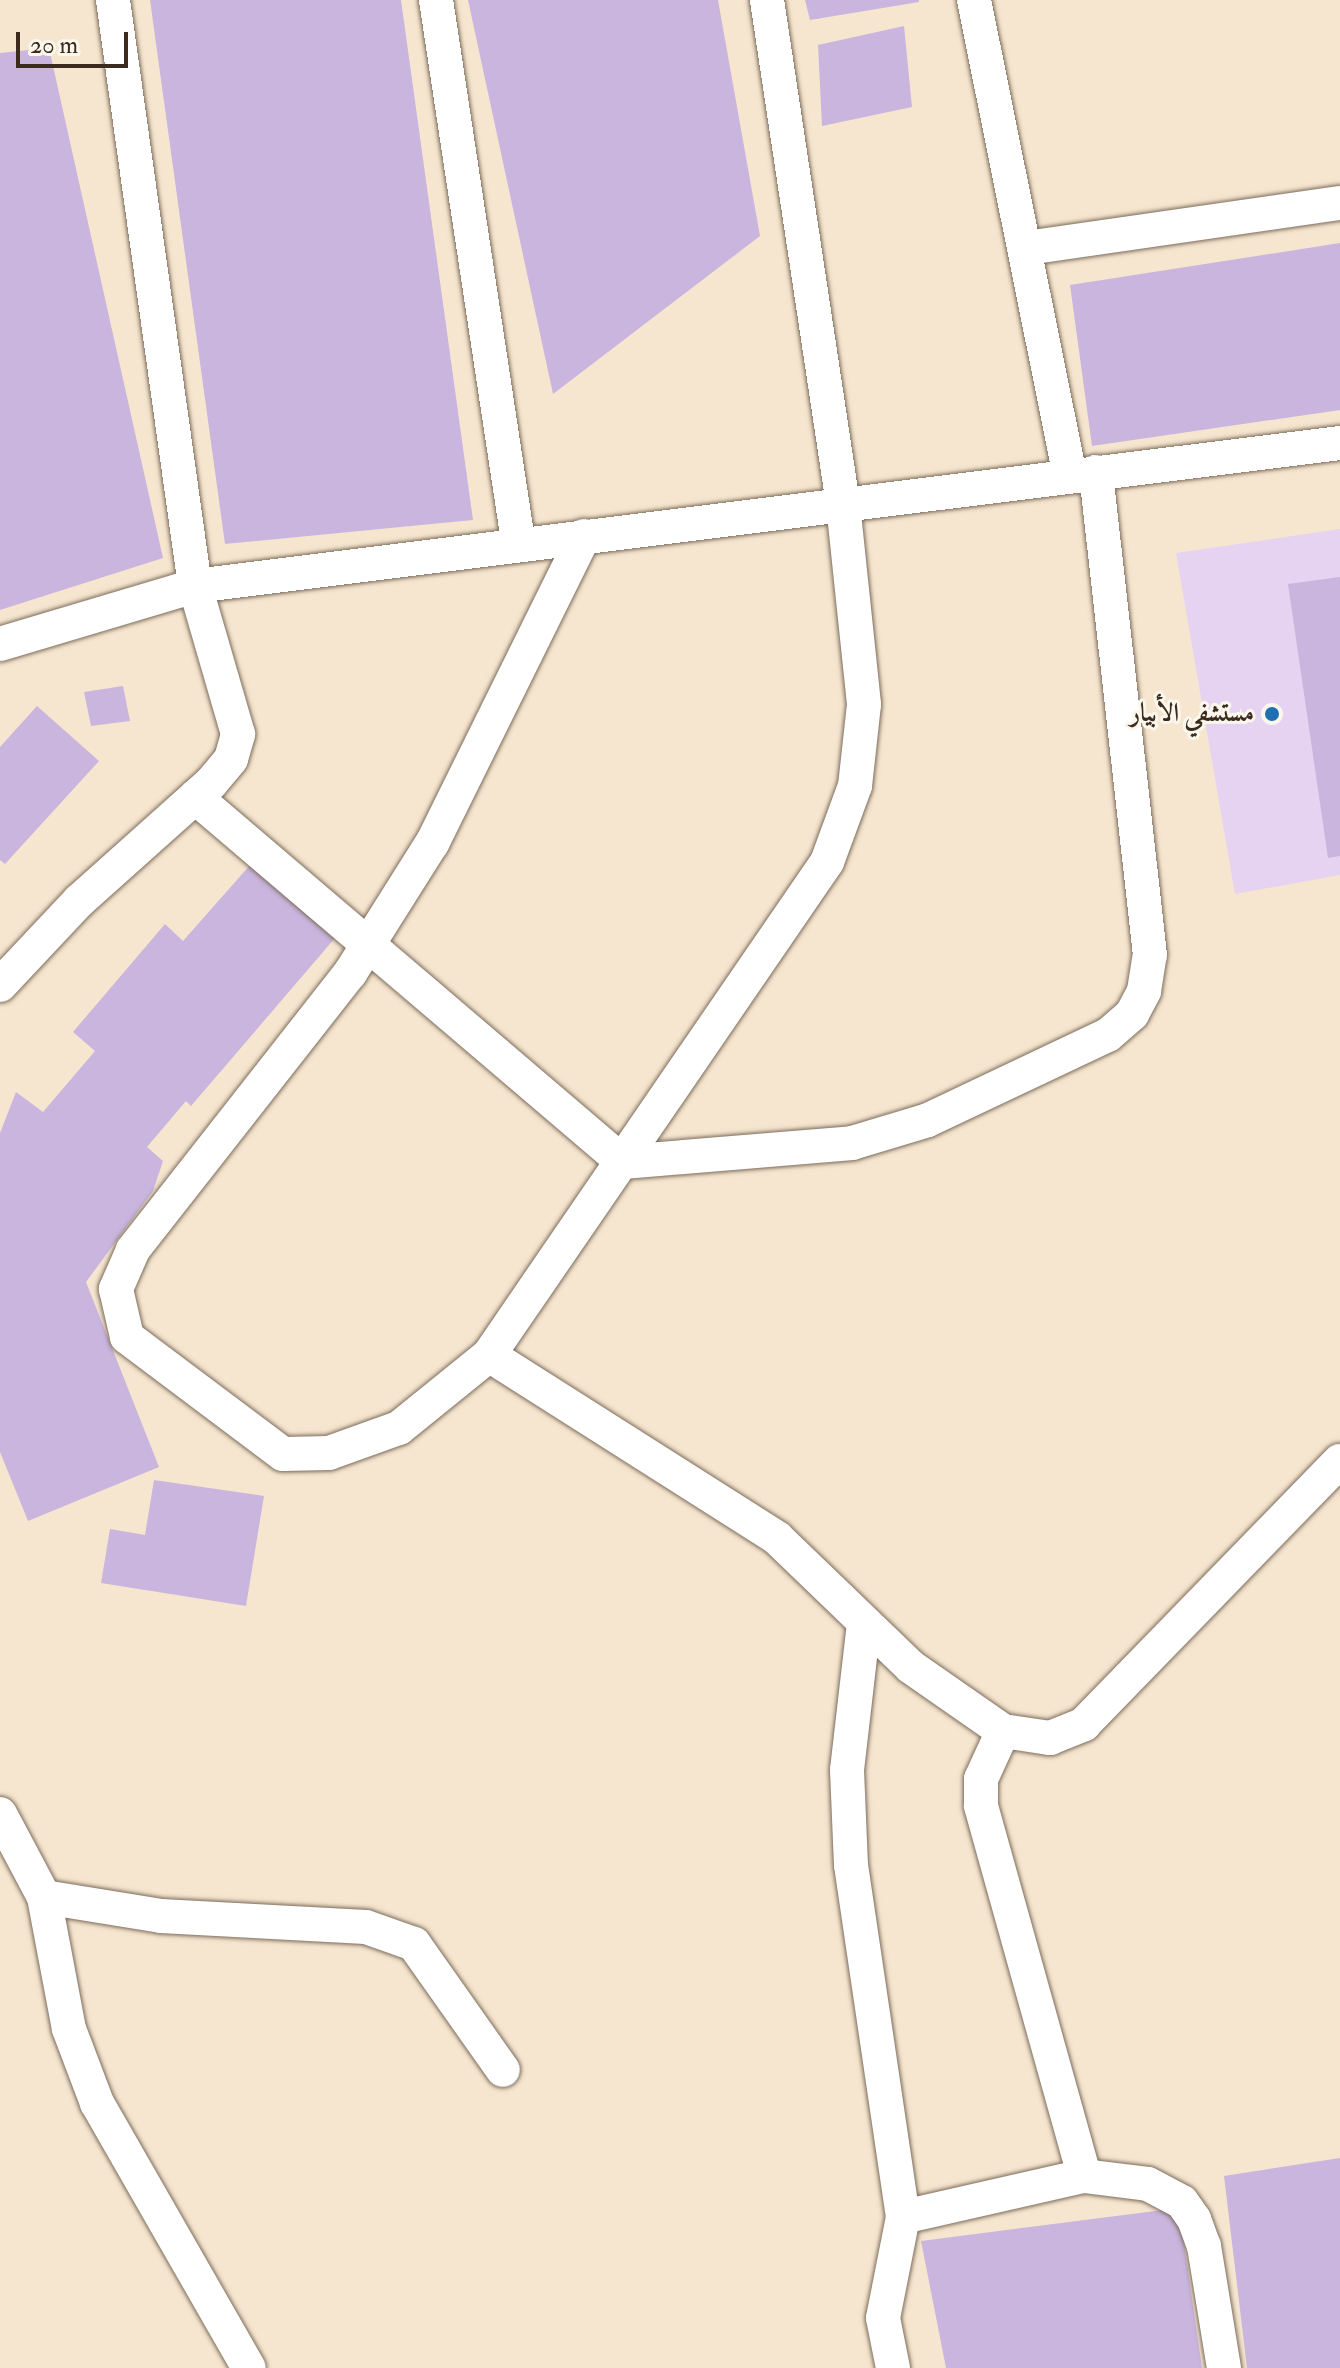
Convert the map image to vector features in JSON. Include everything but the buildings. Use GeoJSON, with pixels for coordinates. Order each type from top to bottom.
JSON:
{"type":"FeatureCollection","features":[{"type":"Feature","properties":{"kind":"street"},"geometry":{"type":"LineString","coordinates":[[0,985],[79,901],[195,797],[231,759],[238,734],[195,586],[113,0]]}},
{"type":"Feature","properties":{"kind":"street"},"geometry":{"type":"LineString","coordinates":[[436,0],[518,541]]}},
{"type":"Feature","properties":{"kind":"street"},"geometry":{"type":"LineString","coordinates":[[584,536],[432,843],[350,973],[133,1250],[116,1289],[127,1337],[283,1454],[329,1453],[399,1428],[489,1355],[827,862],[855,786],[864,704],[843,504],[767,0]]}},
{"type":"Feature","properties":{"kind":"street"},"geometry":{"type":"LineString","coordinates":[[195,797],[623,1162],[852,1143],[928,1120],[1063,1060],[1132,1014],[1144,991],[1150,955],[1083,474],[1027,248],[974,0]]}},
{"type":"Feature","properties":{"kind":"street"},"geometry":{"type":"LineString","coordinates":[[1027,248],[1340,203]]}},
{"type":"Feature","properties":{"kind":"street"},"geometry":{"type":"LineString","coordinates":[[0,644],[195,586],[518,541],[584,536],[1340,443]]}},
{"type":"Feature","properties":{"kind":"street"},"geometry":{"type":"LineString","coordinates":[[489,1355],[777,1538],[911,1667],[1003,1731],[1050,1738],[1084,1724],[1340,1461]]}},
{"type":"Feature","properties":{"kind":"street"},"geometry":{"type":"LineString","coordinates":[[864,1623],[847,1770],[851,1865],[903,2217],[883,2318],[893,2368]]}},
{"type":"Feature","properties":{"kind":"street"},"geometry":{"type":"LineString","coordinates":[[1003,1731],[981,1779],[981,1806],[1084,2176]]}},
{"type":"Feature","properties":{"kind":"street"},"geometry":{"type":"LineString","coordinates":[[0,1814],[44,1897],[69,2029],[97,2103],[249,2368]]}},
{"type":"Feature","properties":{"kind":"street"},"geometry":{"type":"LineString","coordinates":[[44,1897],[161,1916],[366,1927],[414,1944],[503,2070]]}},
{"type":"Feature","properties":{"kind":"street"},"geometry":{"type":"LineString","coordinates":[[903,2217],[1084,2176],[1148,2184],[1182,2202],[1204,2246],[1224,2368]]}},
{"type":"Feature","properties":{"kind":"shaded area","name":"مستشفي الأبيار"},"geometry":{"type":"Polygon","coordinates":[[[1340,529],[1340,875],[1235,894],[1176,553],[1340,529]]]}},
{"type":"Feature","properties":{"kind":"place","name":"مستشفي الأبيار"},"geometry":{"type":"Point","coordinates":[1272,714]}}]}
